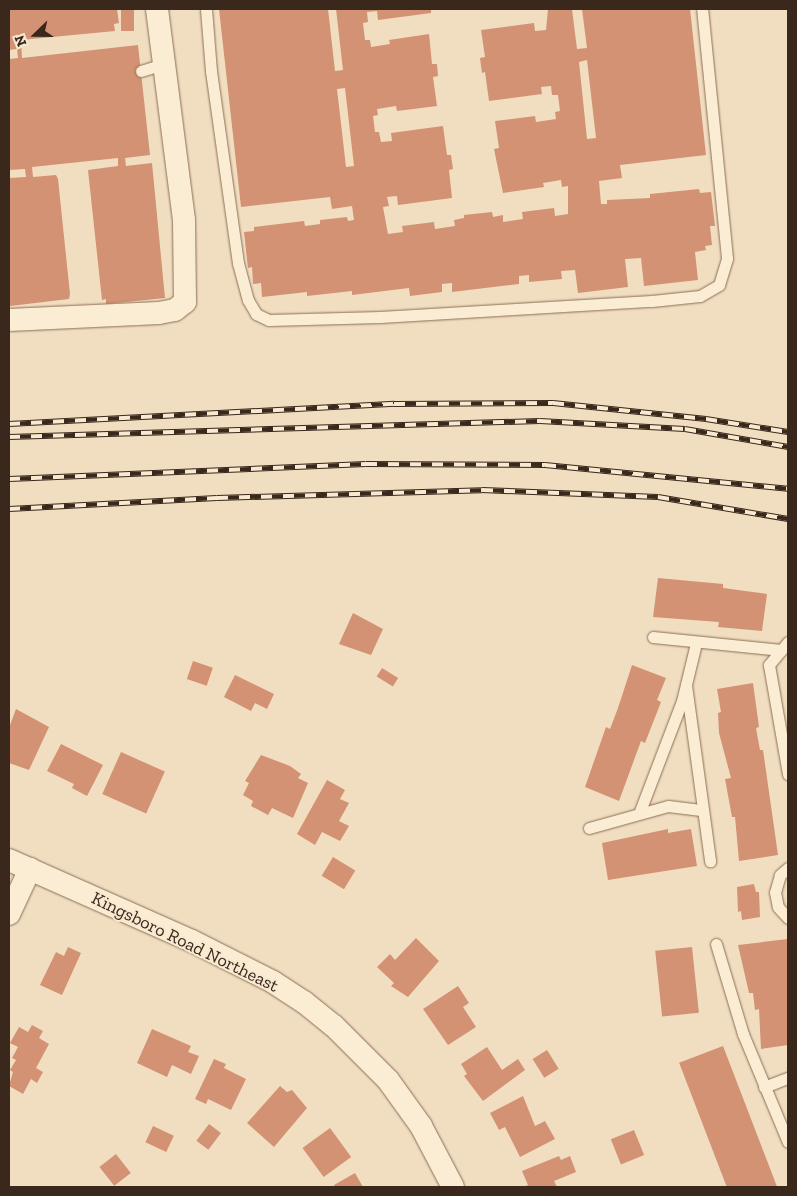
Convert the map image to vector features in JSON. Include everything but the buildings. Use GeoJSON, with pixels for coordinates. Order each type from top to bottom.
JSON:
{"type":"FeatureCollection","features":[{"type":"Feature","properties":{"kind":"street"},"geometry":{"type":"LineString","coordinates":[[9,320],[159,314],[175,310],[185,302],[184,220],[157,9]]}},
{"type":"Feature","properties":{"kind":"street","name":"Kingsboro Road Northeast"},"geometry":{"type":"LineString","coordinates":[[9,860],[192,941],[272,982],[304,1002],[334,1026],[388,1080],[421,1126],[454,1187]]}},
{"type":"Feature","properties":{"kind":"street"},"geometry":{"type":"LineString","coordinates":[[9,914],[30,869]]}},
{"type":"Feature","properties":{"kind":"lane"},"geometry":{"type":"LineString","coordinates":[[206,9],[211,72],[238,262],[248,300],[256,314],[269,320],[380,317],[652,301],[700,296],[719,285],[726,258],[702,9]]}},
{"type":"Feature","properties":{"kind":"lane"},"geometry":{"type":"LineString","coordinates":[[140,71],[164,64]]}},
{"type":"Feature","properties":{"kind":"lane"},"geometry":{"type":"LineString","coordinates":[[653,637],[696,642],[785,646]]}},
{"type":"Feature","properties":{"kind":"lane"},"geometry":{"type":"LineString","coordinates":[[640,811],[686,684],[696,642]]}},
{"type":"Feature","properties":{"kind":"lane"},"geometry":{"type":"LineString","coordinates":[[785,646],[769,665],[788,774]]}},
{"type":"Feature","properties":{"kind":"lane"},"geometry":{"type":"LineString","coordinates":[[686,684],[710,861]]}},
{"type":"Feature","properties":{"kind":"lane"},"geometry":{"type":"LineString","coordinates":[[589,828],[640,811],[668,806],[703,810]]}},
{"type":"Feature","properties":{"kind":"lane"},"geometry":{"type":"LineString","coordinates":[[788,868],[780,875],[775,892],[778,907],[788,918]]}},
{"type":"Feature","properties":{"kind":"lane"},"geometry":{"type":"LineString","coordinates":[[716,944],[732,1002],[764,1087],[788,1142]]}},
{"type":"Feature","properties":{"kind":"lane"},"geometry":{"type":"LineString","coordinates":[[764,1087],[788,1078]]}},
{"type":"Feature","properties":{"kind":"railway"},"geometry":{"type":"LineString","coordinates":[[9,424],[394,404],[553,403],[706,419],[788,432]]}},
{"type":"Feature","properties":{"kind":"railway"},"geometry":{"type":"LineString","coordinates":[[9,437],[540,421],[685,429],[788,447]]}},
{"type":"Feature","properties":{"kind":"railway"},"geometry":{"type":"LineString","coordinates":[[9,479],[366,464],[545,465],[788,489]]}},
{"type":"Feature","properties":{"kind":"railway"},"geometry":{"type":"LineString","coordinates":[[9,509],[217,498],[482,490],[658,497],[788,519]]}}]}
